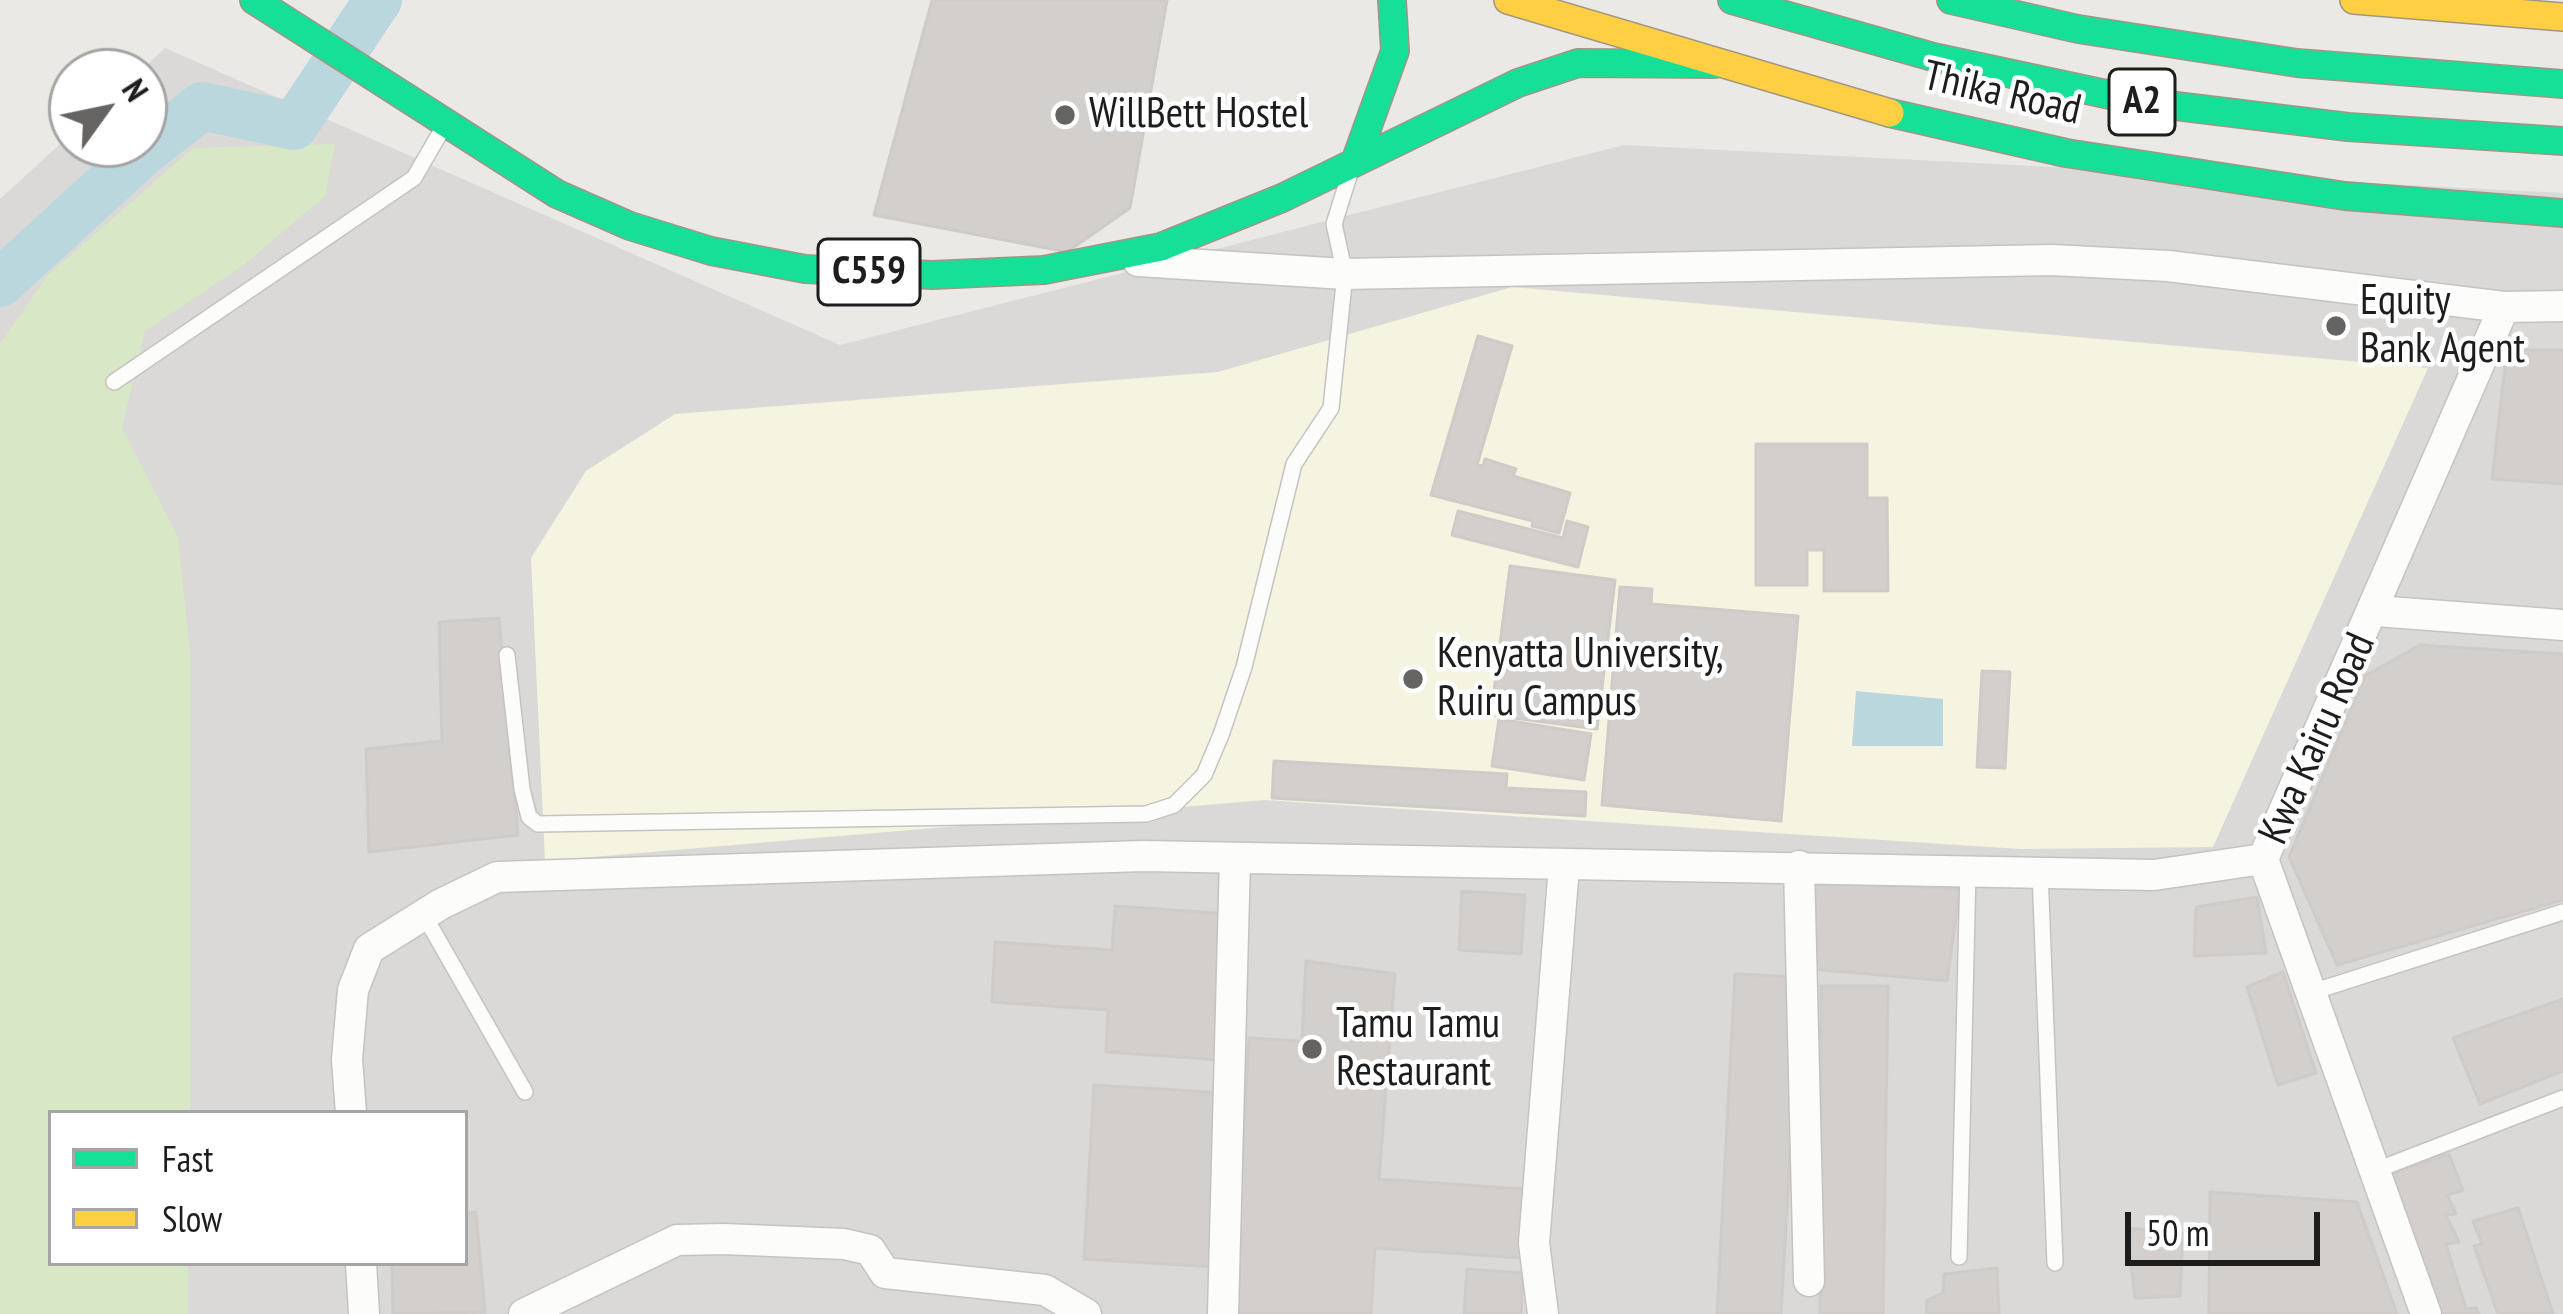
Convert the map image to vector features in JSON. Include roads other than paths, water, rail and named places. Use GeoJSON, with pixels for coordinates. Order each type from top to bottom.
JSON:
{"type":"FeatureCollection","features":[{"type":"Feature","properties":{"kind":"main road"},"geometry":{"type":"LineString","coordinates":[[1355,162],[1395,51],[1392,0]]}},
{"type":"Feature","properties":{"kind":"main road","name":"Thika Road"},"geometry":{"type":"LineString","coordinates":[[1508,0],[1856,105],[2177,173],[2345,196],[2563,214]]}},
{"type":"Feature","properties":{"kind":"main road","name":"Thika Road"},"geometry":{"type":"LineString","coordinates":[[1732,0],[1934,57],[2143,102],[2348,127],[2563,141]]}},
{"type":"Feature","properties":{"kind":"main road","name":"Thika Road"},"geometry":{"type":"LineString","coordinates":[[1952,0],[2078,29],[2297,63],[2563,84]]}},
{"type":"Feature","properties":{"kind":"main road"},"geometry":{"type":"LineString","coordinates":[[2354,0],[2563,17]]}},
{"type":"Feature","properties":{"kind":"main road","name":"C559"},"geometry":{"type":"LineString","coordinates":[[259,3],[400,99],[557,194],[630,226],[711,251],[805,269],[932,275],[1044,270],[1111,259],[1221,225],[1355,162]]}},
{"type":"Feature","properties":{"kind":"main road"},"geometry":{"type":"LineString","coordinates":[[1355,162],[1518,83],[1578,63],[1714,64]]}},
{"type":"Feature","properties":{"kind":"street"},"geometry":{"type":"LineString","coordinates":[[1111,259],[1345,274],[2052,260],[2168,266],[2504,307],[2563,306]]}},
{"type":"Feature","properties":{"kind":"street","name":"Kwa Kairu Road"},"geometry":{"type":"LineString","coordinates":[[2426,1314],[2371,1172],[2263,860],[2376,610],[2504,307]]}},
{"type":"Feature","properties":{"kind":"street"},"geometry":{"type":"LineString","coordinates":[[2376,610],[2563,626]]}},
{"type":"Feature","properties":{"kind":"street"},"geometry":{"type":"LineString","coordinates":[[351,1110],[347,1059],[352,990],[369,950],[497,878],[536,872],[1235,858],[2154,875],[2263,860]]}},
{"type":"Feature","properties":{"kind":"street"},"geometry":{"type":"LineString","coordinates":[[1222,1314],[1235,858]]}},
{"type":"Feature","properties":{"kind":"street"},"geometry":{"type":"LineString","coordinates":[[1543,1314],[1534,1243],[1564,866]]}},
{"type":"Feature","properties":{"kind":"street"},"geometry":{"type":"LineString","coordinates":[[1799,866],[1809,1281]]}},
{"type":"Feature","properties":{"kind":"street"},"geometry":{"type":"LineString","coordinates":[[524,1314],[677,1240],[724,1239],[844,1244],[870,1250],[885,1273],[1045,1290],[1086,1314]]}},
{"type":"Feature","properties":{"kind":"street"},"geometry":{"type":"LineString","coordinates":[[361,1266],[364,1314]]}},
{"type":"Feature","properties":{"kind":"lane"},"geometry":{"type":"LineString","coordinates":[[114,382],[414,178],[444,126]]}},
{"type":"Feature","properties":{"kind":"lane"},"geometry":{"type":"LineString","coordinates":[[507,655],[522,789],[529,817],[538,824],[1145,814],[1174,805],[1204,775],[1221,735],[1244,667],[1294,464],[1331,408],[1345,274],[1334,224],[1355,162]]}},
{"type":"Feature","properties":{"kind":"lane"},"geometry":{"type":"LineString","coordinates":[[1959,1258],[1968,869]]}},
{"type":"Feature","properties":{"kind":"lane"},"geometry":{"type":"LineString","coordinates":[[2040,872],[2054,1263]]}},
{"type":"Feature","properties":{"kind":"lane"},"geometry":{"type":"LineString","coordinates":[[2309,993],[2563,912]]}},
{"type":"Feature","properties":{"kind":"lane"},"geometry":{"type":"LineString","coordinates":[[424,915],[525,1092]]}},
{"type":"Feature","properties":{"kind":"lane"},"geometry":{"type":"LineString","coordinates":[[2371,1172],[2563,1098]]}},
{"type":"Feature","properties":{"kind":"water"},"geometry":{"type":"Polygon","coordinates":[[[1856,691],[1943,699],[1943,746],[1852,746],[1856,691]]]}},
{"type":"Feature","properties":{"kind":"waterway"},"geometry":{"type":"LineString","coordinates":[[0,283],[143,152],[202,106],[294,126],[378,0]]}},
{"type":"Feature","properties":{"kind":"place","name":"WillBett Hostel"},"geometry":{"type":"Point","coordinates":[1065,115]}},
{"type":"Feature","properties":{"kind":"place","name":"Equity Bank Agent"},"geometry":{"type":"Point","coordinates":[2336,326]}},
{"type":"Feature","properties":{"kind":"place","name":"Kenyatta University, Ruiru Campus"},"geometry":{"type":"Point","coordinates":[1413,679]}},
{"type":"Feature","properties":{"kind":"place","name":"Tamu Tamu Restaurant"},"geometry":{"type":"Point","coordinates":[1312,1049]}}]}
